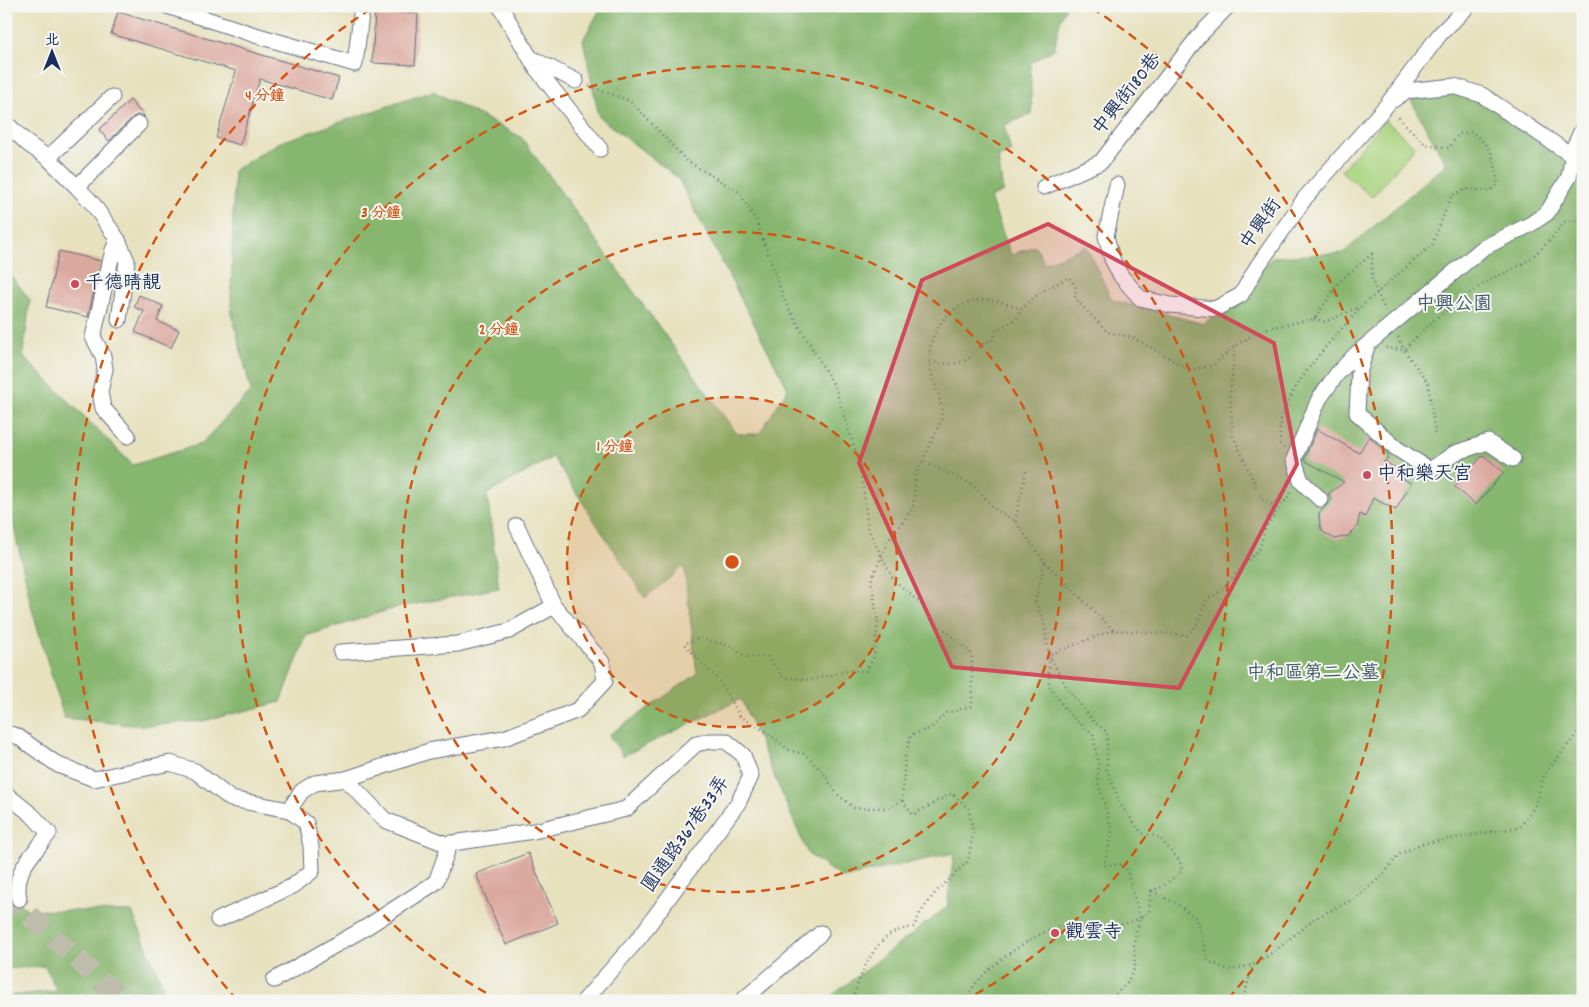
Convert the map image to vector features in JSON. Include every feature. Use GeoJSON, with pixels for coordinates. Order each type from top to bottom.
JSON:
{"type":"FeatureCollection","features":[{"type":"Feature","properties":{"kind":"street"},"geometry":{"type":"LineString","coordinates":[[167,6],[255,35],[355,64],[362,6]]}},
{"type":"Feature","properties":{"kind":"street"},"geometry":{"type":"LineString","coordinates":[[500,6],[533,63],[600,149]]}},
{"type":"Feature","properties":{"kind":"street","name":"中興街180巷"},"geometry":{"type":"LineString","coordinates":[[1044,186],[1101,162],[1198,37],[1228,6]]}},
{"type":"Feature","properties":{"kind":"street","name":"中興街"},"geometry":{"type":"LineString","coordinates":[[1117,185],[1106,236],[1112,259],[1121,276],[1140,298],[1170,305],[1215,309],[1241,294],[1257,267],[1305,198],[1386,106],[1440,34],[1468,6]]}},
{"type":"Feature","properties":{"kind":"street"},"geometry":{"type":"LineString","coordinates":[[533,63],[576,81]]}},
{"type":"Feature","properties":{"kind":"street"},"geometry":{"type":"LineString","coordinates":[[1386,106],[1406,90],[1454,86],[1482,95],[1578,159]]}},
{"type":"Feature","properties":{"kind":"street"},"geometry":{"type":"LineString","coordinates":[[48,158],[112,97]]}},
{"type":"Feature","properties":{"kind":"street"},"geometry":{"type":"LineString","coordinates":[[6,123],[28,144],[48,158],[93,204],[118,240],[127,261],[119,320]]}},
{"type":"Feature","properties":{"kind":"street"},"geometry":{"type":"LineString","coordinates":[[76,188],[139,124]]}},
{"type":"Feature","properties":{"kind":"street"},"geometry":{"type":"LineString","coordinates":[[1320,499],[1301,481],[1294,459],[1319,400],[1338,374],[1367,346],[1483,248],[1531,224],[1547,213],[1578,159],[1583,128]]}},
{"type":"Feature","properties":{"kind":"street"},"geometry":{"type":"LineString","coordinates":[[118,240],[113,250],[93,337],[103,356],[105,369],[100,392],[103,408],[128,436]]}},
{"type":"Feature","properties":{"kind":"street"},"geometry":{"type":"LineString","coordinates":[[1367,346],[1359,373],[1357,413],[1396,448],[1430,470],[1455,452],[1488,442],[1513,459]]}},
{"type":"Feature","properties":{"kind":"street"},"geometry":{"type":"LineString","coordinates":[[289,810],[302,791],[315,783],[346,779],[429,752],[504,738],[578,710],[604,681],[602,662],[554,606],[517,526]]}},
{"type":"Feature","properties":{"kind":"street"},"geometry":{"type":"LineString","coordinates":[[342,652],[458,644],[509,631],[554,606]]}},
{"type":"Feature","properties":{"kind":"street"},"geometry":{"type":"LineString","coordinates":[[6,733],[17,736],[58,765],[94,779],[170,763],[194,771],[231,799],[289,810],[306,823],[311,846],[312,871],[293,886],[218,920]]}},
{"type":"Feature","properties":{"kind":"street","name":"圓通路367巷33弄"},"geometry":{"type":"LineString","coordinates":[[346,779],[385,820],[446,844],[534,831],[626,809],[696,744],[710,741],[726,741],[743,755],[751,776],[738,803],[644,930],[584,1001]]}},
{"type":"Feature","properties":{"kind":"street"},"geometry":{"type":"LineString","coordinates":[[6,794],[32,815],[49,833],[21,869],[16,885],[19,899]]}},
{"type":"Feature","properties":{"kind":"street"},"geometry":{"type":"LineString","coordinates":[[274,980],[380,918],[436,882],[450,843]]}},
{"type":"Feature","properties":{"kind":"street"},"geometry":{"type":"LineString","coordinates":[[742,1001],[821,933]]}},
{"type":"Feature","properties":{"kind":"path"},"geometry":{"type":"LineString","coordinates":[[576,81],[630,101],[687,161],[739,192],[756,220],[785,302],[835,387],[860,469],[868,529],[893,580],[920,603],[932,619],[972,654],[972,706],[946,713],[931,728],[911,735],[905,755],[902,800],[913,815],[952,793],[969,809],[973,831],[968,861],[935,893],[920,913],[914,927],[893,932],[874,950],[856,986],[853,1001]]}},
{"type":"Feature","properties":{"kind":"path"},"geometry":{"type":"LineString","coordinates":[[1294,459],[1280,444],[1282,415],[1304,377],[1327,345],[1362,306],[1432,245],[1451,196],[1466,189],[1490,191],[1498,184],[1494,160],[1488,144],[1472,132],[1459,134],[1449,148],[1426,144],[1386,106]]}},
{"type":"Feature","properties":{"kind":"path"},"geometry":{"type":"LineString","coordinates":[[1404,350],[1425,327],[1442,314],[1489,280],[1516,268],[1543,249],[1565,222],[1583,220]]}},
{"type":"Feature","properties":{"kind":"path"},"geometry":{"type":"LineString","coordinates":[[1314,320],[1340,281],[1372,254],[1372,281],[1404,350],[1428,383],[1436,433]]}},
{"type":"Feature","properties":{"kind":"path"},"geometry":{"type":"LineString","coordinates":[[930,362],[948,364],[968,359],[982,343],[992,341],[997,330],[1016,319],[1022,309],[1038,294],[1069,277],[1076,288],[1075,298],[1107,332],[1132,337],[1190,370],[1213,365],[1234,346],[1263,329],[1314,320],[1325,322],[1362,306]]}},
{"type":"Feature","properties":{"kind":"path"},"geometry":{"type":"LineString","coordinates":[[902,800],[889,808],[854,808],[837,794],[825,775],[805,754],[790,751],[768,732],[740,716],[719,681],[684,644],[698,638],[730,646],[746,657],[767,657],[783,677],[810,680],[847,671],[866,671],[874,656],[878,621],[871,581],[888,541],[913,508],[916,473],[942,416],[930,362],[930,348],[935,328],[948,315],[968,301],[998,301],[1006,306],[1022,309]]}},
{"type":"Feature","properties":{"kind":"path"},"geometry":{"type":"LineString","coordinates":[[1234,346],[1230,396],[1233,436],[1262,499],[1278,508]]}},
{"type":"Feature","properties":{"kind":"path"},"geometry":{"type":"LineString","coordinates":[[1367,346],[1404,350]]}},
{"type":"Feature","properties":{"kind":"path"},"geometry":{"type":"LineString","coordinates":[[923,461],[973,485],[995,509],[1015,521],[1045,562],[1113,630]]}},
{"type":"Feature","properties":{"kind":"path"},"geometry":{"type":"LineString","coordinates":[[1015,521],[1026,471]]}},
{"type":"Feature","properties":{"kind":"path"},"geometry":{"type":"LineString","coordinates":[[1049,654],[1113,630],[1187,635],[1197,624],[1207,599],[1217,594],[1260,548],[1264,528],[1301,481]]}},
{"type":"Feature","properties":{"kind":"path"},"geometry":{"type":"LineString","coordinates":[[1045,562],[1035,601],[1043,618],[1049,654],[1049,686],[1069,714],[1093,734],[1098,762],[1098,781],[1112,832],[1104,865],[1125,864],[1140,918],[1134,942],[1135,967],[1127,983],[1109,1001]]}},
{"type":"Feature","properties":{"kind":"path"},"geometry":{"type":"LineString","coordinates":[[1049,654],[1067,688],[1094,722],[1107,732],[1107,769],[1121,806],[1142,833],[1159,838],[1180,861],[1182,871],[1162,887],[1151,891]]}},
{"type":"Feature","properties":{"kind":"path"},"geometry":{"type":"LineString","coordinates":[[1151,891],[1177,904],[1196,918],[1208,961],[1230,970],[1253,965],[1275,951],[1314,919],[1356,898],[1384,874],[1398,855],[1420,844],[1520,826],[1535,806],[1544,775],[1579,728],[1583,718]]}},
{"type":"Feature","properties":{"kind":"path"},"geometry":{"type":"LineString","coordinates":[[1579,728],[1583,726]]}},
{"type":"Feature","properties":{"kind":"path"},"geometry":{"type":"LineString","coordinates":[[966,1001],[969,991],[1006,955],[1031,938],[1062,926],[1122,926],[1150,911],[1151,891]]}},
{"type":"Feature","properties":{"kind":"path"},"geometry":{"type":"LineString","coordinates":[[1234,1001],[1244,996],[1253,965]]}},
{"type":"Feature","properties":{"kind":"highlighted area"},"geometry":{"type":"Polygon","coordinates":[[[1048,224],[1274,343],[1297,464],[1179,688],[952,667],[859,463],[922,280],[1048,224]]]}},
{"type":"Feature","properties":{"kind":"green space"},"geometry":{"type":"Polygon","coordinates":[[[602,6],[1066,6],[1060,21],[1054,49],[1030,63],[1032,114],[1004,125],[1011,152],[998,157],[1003,192],[990,198],[1011,255],[1035,246],[1045,263],[1086,246],[1112,300],[1204,324],[1273,257],[1343,253],[1446,164],[1406,91],[1468,91],[1580,155],[1583,129],[1583,1001],[825,1001],[947,907],[954,853],[842,878],[808,854],[741,699],[623,756],[609,735],[697,674],[684,566],[645,598],[553,457],[487,494],[499,588],[395,608],[306,636],[281,702],[203,721],[141,726],[64,718],[32,609],[6,491],[6,269],[30,300],[23,356],[133,465],[201,444],[251,391],[231,310],[234,170],[278,143],[433,91],[521,137],[737,434],[759,434],[788,389],[678,178],[599,117],[583,40],[602,6]]]}},
{"type":"Feature","properties":{"kind":"green space"},"geometry":{"type":"Polygon","coordinates":[[[1385,120],[1415,147],[1372,197],[1341,171],[1385,120]]]}},
{"type":"Feature","properties":{"kind":"green space"},"geometry":{"type":"Polygon","coordinates":[[[6,891],[28,910],[132,912],[169,1001],[6,1001],[6,996],[57,991],[45,966],[6,969],[6,891]]]}},
{"type":"Feature","properties":{"kind":"building"},"geometry":{"type":"Polygon","coordinates":[[[375,11],[418,14],[415,65],[372,63],[375,11]]]}},
{"type":"Feature","properties":{"kind":"building"},"geometry":{"type":"Polygon","coordinates":[[[118,12],[339,78],[332,100],[260,79],[240,145],[216,138],[236,71],[111,34],[118,12]]]}},
{"type":"Feature","properties":{"kind":"building"},"geometry":{"type":"Polygon","coordinates":[[[130,100],[145,117],[137,115],[133,117],[109,141],[99,130],[130,100]]]}},
{"type":"Feature","properties":{"kind":"building","name":"千德晴靚"},"geometry":{"type":"Polygon","coordinates":[[[59,251],[101,261],[88,317],[46,307],[59,251]]]}},
{"type":"Feature","properties":{"kind":"building"},"geometry":{"type":"Polygon","coordinates":[[[139,295],[163,306],[157,321],[179,330],[171,348],[135,332],[144,311],[134,307],[139,295]]]}},
{"type":"Feature","properties":{"kind":"building","name":"中和樂天宮"},"geometry":{"type":"Polygon","coordinates":[[[1317,429],[1359,453],[1369,436],[1389,455],[1385,462],[1404,472],[1401,478],[1411,483],[1396,510],[1373,498],[1365,517],[1360,514],[1357,527],[1348,536],[1335,539],[1323,532],[1320,526],[1319,513],[1332,499],[1328,494],[1344,482],[1304,460],[1317,429]]]}},
{"type":"Feature","properties":{"kind":"building"},"geometry":{"type":"Polygon","coordinates":[[[1483,455],[1504,472],[1476,505],[1455,487],[1483,455]]]}},
{"type":"Feature","properties":{"kind":"building"},"geometry":{"type":"Polygon","coordinates":[[[528,853],[558,923],[506,945],[476,874],[528,853]]]}},
{"type":"Feature","properties":{"kind":"tunnel"},"geometry":{"type":"LineString","coordinates":[[6,894],[123,1001]]}},
{"type":"Feature","properties":{"kind":"place","name":"千德晴靚"},"geometry":{"type":"Point","coordinates":[75,284]}},
{"type":"Feature","properties":{"kind":"place","name":"中和樂天宮"},"geometry":{"type":"Point","coordinates":[1367,475]}},
{"type":"Feature","properties":{"kind":"place","name":"觀雲寺"},"geometry":{"type":"Point","coordinates":[1055,933]}},
{"type":"Feature","properties":{"kind":"park label","name":"中興公園"},"geometry":{"type":"Point","coordinates":[1454,305]}},
{"type":"Feature","properties":{"kind":"park label","name":"中和區第二公墓"},"geometry":{"type":"Point","coordinates":[1313,674]}}]}
